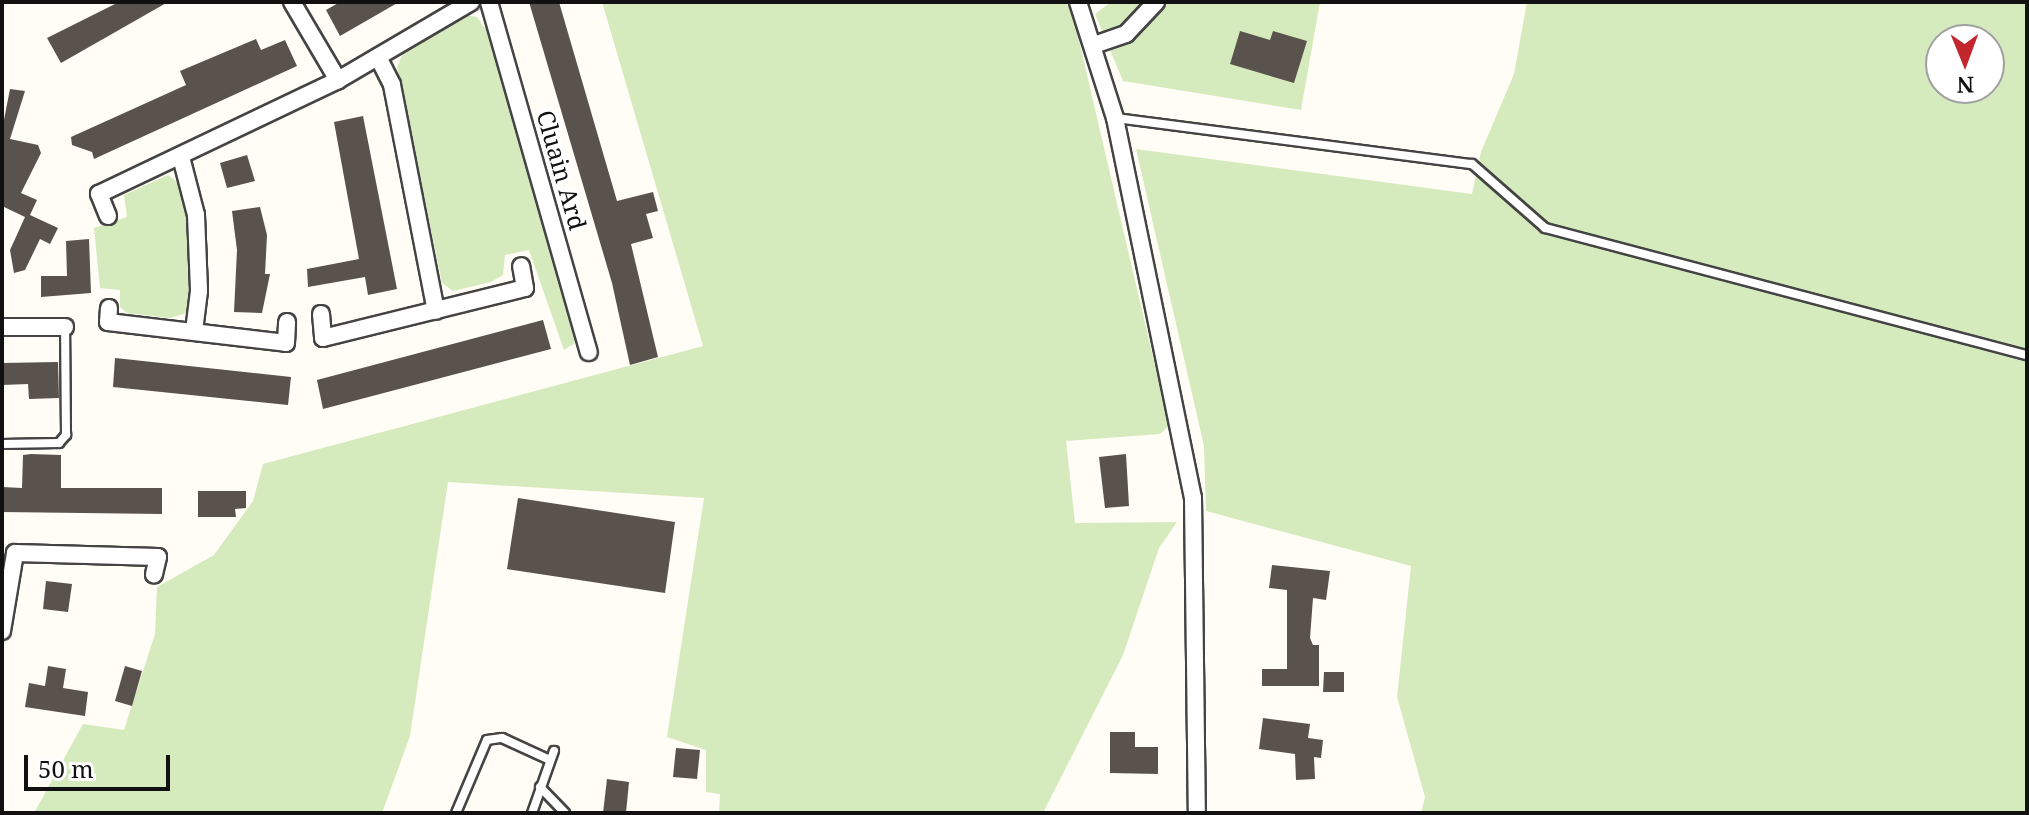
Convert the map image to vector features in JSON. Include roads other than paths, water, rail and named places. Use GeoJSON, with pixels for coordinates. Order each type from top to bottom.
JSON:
{"type":"FeatureCollection","features":[{"type":"Feature","properties":{"kind":"street"},"geometry":{"type":"LineString","coordinates":[[292,2],[338,80]]}},
{"type":"Feature","properties":{"kind":"street"},"geometry":{"type":"LineString","coordinates":[[108,216],[99,194],[338,80],[471,2]]}},
{"type":"Feature","properties":{"kind":"street","name":"Cluain Ard"},"geometry":{"type":"LineString","coordinates":[[489,2],[589,352]]}},
{"type":"Feature","properties":{"kind":"street"},"geometry":{"type":"LineString","coordinates":[[1078,2],[1115,118],[1193,498],[1197,813]]}},
{"type":"Feature","properties":{"kind":"street"},"geometry":{"type":"LineString","coordinates":[[1094,45],[1126,34],[1156,2]]}},
{"type":"Feature","properties":{"kind":"street"},"geometry":{"type":"LineString","coordinates":[[378,57],[392,85],[436,311]]}},
{"type":"Feature","properties":{"kind":"street"},"geometry":{"type":"LineString","coordinates":[[181,157],[196,215],[194,331]]}},
{"type":"Feature","properties":{"kind":"street"},"geometry":{"type":"LineString","coordinates":[[321,314],[323,338],[525,288],[521,266]]}},
{"type":"Feature","properties":{"kind":"street"},"geometry":{"type":"LineString","coordinates":[[109,308],[108,322],[286,343],[287,322]]}},
{"type":"Feature","properties":{"kind":"street"},"geometry":{"type":"LineString","coordinates":[[2,327],[65,327]]}},
{"type":"Feature","properties":{"kind":"street"},"geometry":{"type":"LineString","coordinates":[[2,631],[8,553],[158,557],[154,575]]}},
{"type":"Feature","properties":{"kind":"lane"},"geometry":{"type":"LineString","coordinates":[[1115,118],[1472,164],[1545,228],[2027,355]]}},
{"type":"Feature","properties":{"kind":"lane"},"geometry":{"type":"LineString","coordinates":[[2,444],[59,443],[66,435],[65,327]]}},
{"type":"Feature","properties":{"kind":"lane"},"geometry":{"type":"LineString","coordinates":[[456,813],[487,740],[502,738],[552,756],[532,813]]}},
{"type":"Feature","properties":{"kind":"lane"},"geometry":{"type":"LineString","coordinates":[[540,787],[565,813]]}}]}
